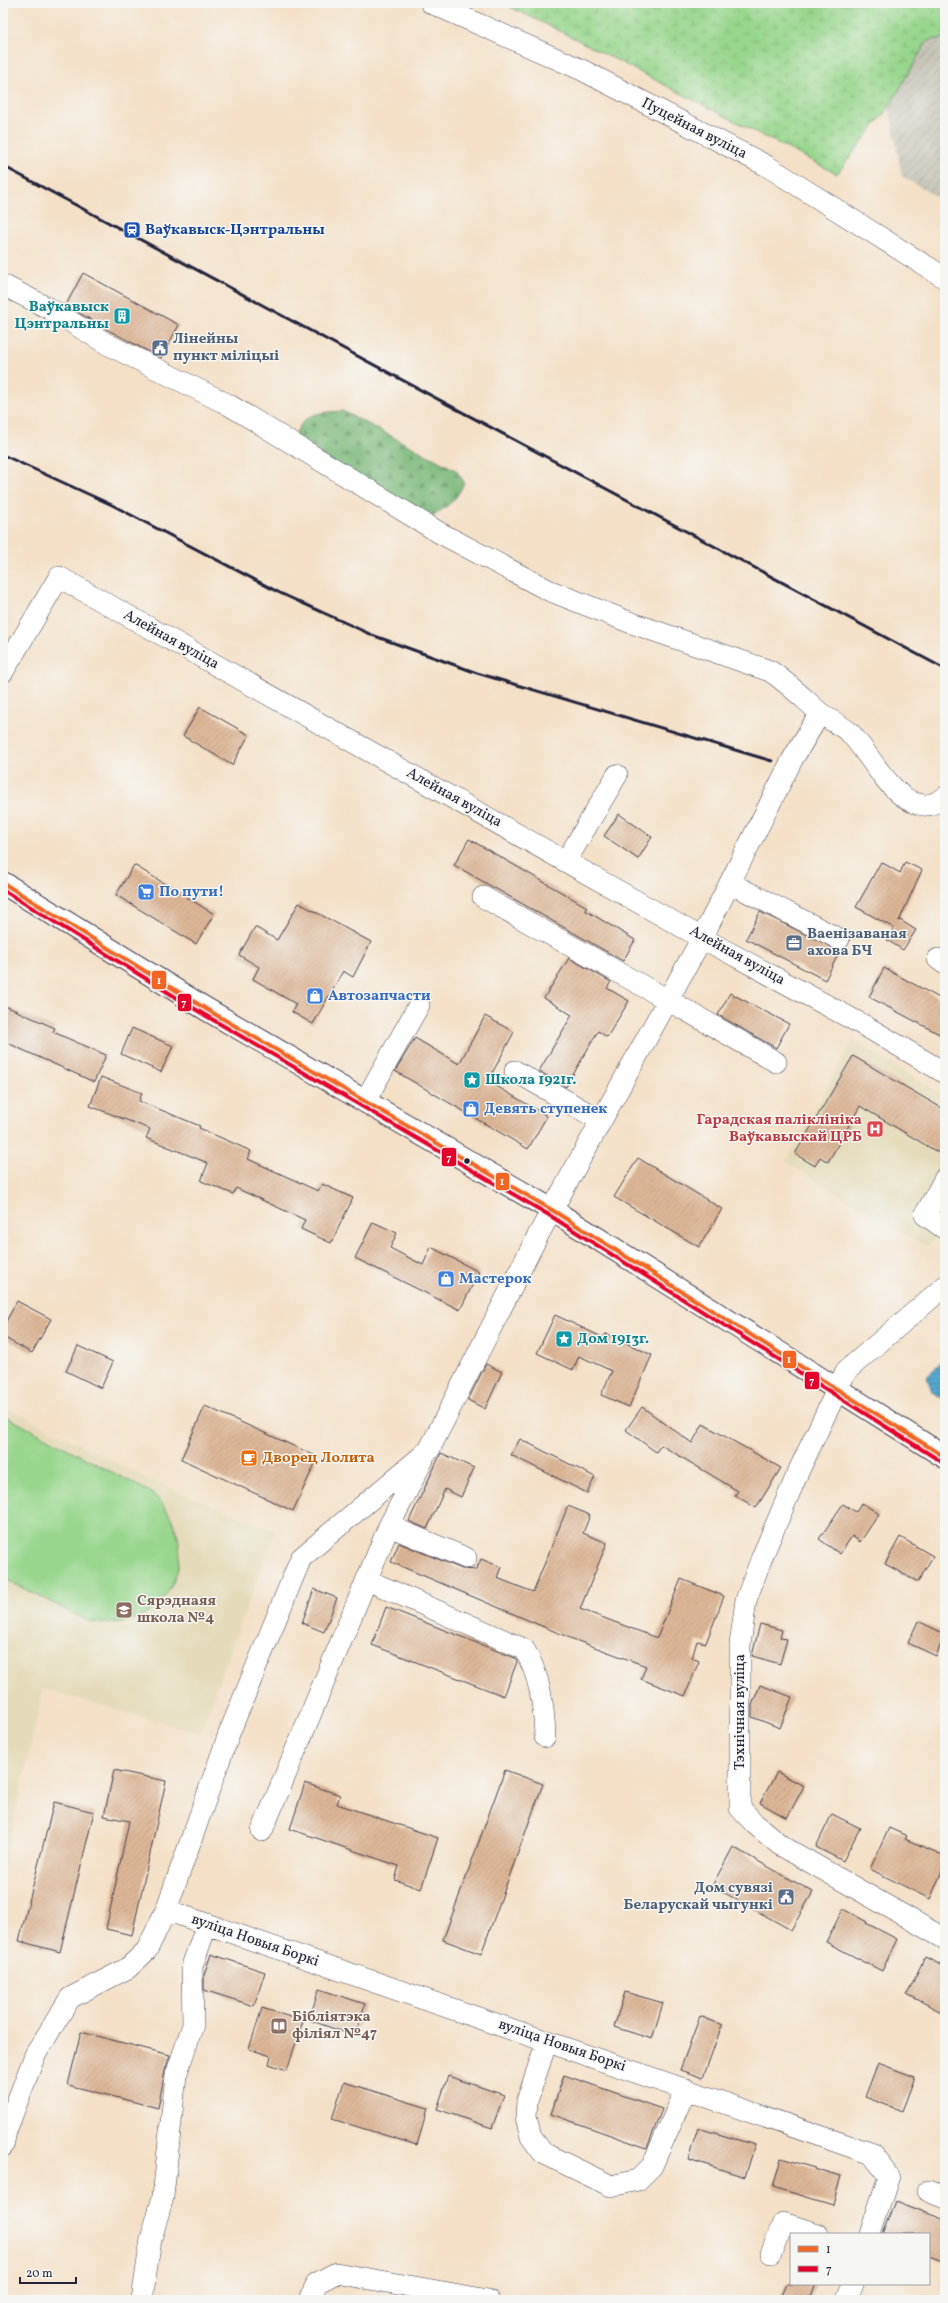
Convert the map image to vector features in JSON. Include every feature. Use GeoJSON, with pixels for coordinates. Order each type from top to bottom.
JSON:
{"type":"FeatureCollection","features":[{"type":"Feature","properties":{"kind":"main road"},"geometry":{"type":"LineString","coordinates":[[3,883],[206,1009],[552,1210],[733,1322],[836,1390],[945,1457]]}},
{"type":"Feature","properties":{"kind":"street","name":"Пуцейная вуліца"},"geometry":{"type":"LineString","coordinates":[[431,3],[582,70],[767,166],[945,278]]}},
{"type":"Feature","properties":{"kind":"street"},"geometry":{"type":"LineString","coordinates":[[3,285],[50,309],[107,344],[229,405],[440,534],[548,590],[629,622],[770,671],[784,680],[820,713],[850,733],[882,777],[905,798],[926,806],[937,803],[945,796]]}},
{"type":"Feature","properties":{"kind":"street","name":"Алейная вуліца"},"geometry":{"type":"LineString","coordinates":[[3,672],[59,577],[702,938],[865,1026],[945,1073]]}},
{"type":"Feature","properties":{"kind":"street"},"geometry":{"type":"LineString","coordinates":[[262,1831],[389,1526],[552,1210],[702,938],[792,760],[820,713]]}},
{"type":"Feature","properties":{"kind":"street"},"geometry":{"type":"LineString","coordinates":[[566,861],[617,775]]}},
{"type":"Feature","properties":{"kind":"street"},"geometry":{"type":"LineString","coordinates":[[730,883],[839,939]]}},
{"type":"Feature","properties":{"kind":"street"},"geometry":{"type":"LineString","coordinates":[[482,897],[668,1000],[776,1062]]}},
{"type":"Feature","properties":{"kind":"street"},"geometry":{"type":"LineString","coordinates":[[365,1101],[419,1005]]}},
{"type":"Feature","properties":{"kind":"street"},"geometry":{"type":"LineString","coordinates":[[514,1071],[601,1121]]}},
{"type":"Feature","properties":{"kind":"street"},"geometry":{"type":"LineString","coordinates":[[945,1178],[925,1215],[945,1229]]}},
{"type":"Feature","properties":{"kind":"street","name":"Тэхнічная вуліца"},"geometry":{"type":"LineString","coordinates":[[945,1286],[846,1371],[797,1475],[746,1600],[740,1645],[740,1808],[755,1824],[780,1845],[945,1939]]}},
{"type":"Feature","properties":{"kind":"street"},"geometry":{"type":"LineString","coordinates":[[3,2146],[6,2131],[36,2055],[70,1998],[128,1968],[147,1950],[166,1910],[230,1731],[301,1558],[428,1450]]}},
{"type":"Feature","properties":{"kind":"street"},"geometry":{"type":"LineString","coordinates":[[389,1526],[466,1558]]}},
{"type":"Feature","properties":{"kind":"street"},"geometry":{"type":"LineString","coordinates":[[367,1580],[524,1649],[533,1664],[544,1707],[545,1736]]}},
{"type":"Feature","properties":{"kind":"street","name":"вуліца Новыя Боркі"},"geometry":{"type":"LineString","coordinates":[[166,1910],[686,2088],[872,2154],[889,2176],[870,2233]]}},
{"type":"Feature","properties":{"kind":"street"},"geometry":{"type":"LineString","coordinates":[[142,2300],[152,2240],[163,2197],[176,2075],[193,2025],[192,1966],[207,1924]]}},
{"type":"Feature","properties":{"kind":"street"},"geometry":{"type":"LineString","coordinates":[[546,2041],[527,2101],[526,2117],[532,2137],[543,2153],[611,2186],[638,2180],[652,2166],[686,2088]]}},
{"type":"Feature","properties":{"kind":"street"},"geometry":{"type":"LineString","coordinates":[[771,2253],[783,2224],[814,2233]]}},
{"type":"Feature","properties":{"kind":"street"},"geometry":{"type":"LineString","coordinates":[[308,2300],[316,2283],[336,2273],[488,2300]]}},
{"type":"Feature","properties":{"kind":"street"},"geometry":{"type":"LineString","coordinates":[[848,2300],[853,2285]]}},
{"type":"Feature","properties":{"kind":"shaded area"},"geometry":{"type":"Polygon","coordinates":[[[945,38],[945,202],[902,176],[889,107],[927,41],[945,38]]]}},
{"type":"Feature","properties":{"kind":"shaded area","name":"Гарадская паліклініка Ваўкавыскай ЦРБ"},"geometry":{"type":"Polygon","coordinates":[[[853,1040],[945,1096],[945,1228],[927,1247],[786,1162],[853,1040]]]}},
{"type":"Feature","properties":{"kind":"shaded area","name":"Сярэднаяя школа №4"},"geometry":{"type":"Polygon","coordinates":[[[3,1406],[148,1479],[275,1531],[200,1733],[43,1689],[3,1872],[3,1406]]]}},
{"type":"Feature","properties":{"kind":"green space"},"geometry":{"type":"Polygon","coordinates":[[[502,3],[945,3],[945,38],[927,41],[889,107],[837,174],[568,35],[502,3]]]}},
{"type":"Feature","properties":{"kind":"green space"},"geometry":{"type":"Polygon","coordinates":[[[343,411],[456,470],[464,482],[458,494],[440,511],[428,518],[292,441],[296,431],[306,419],[325,412],[343,411]]]}},
{"type":"Feature","properties":{"kind":"green space"},"geometry":{"type":"Polygon","coordinates":[[[3,1415],[152,1493],[170,1515],[178,1539],[179,1563],[172,1585],[159,1603],[140,1616],[116,1623],[88,1621],[3,1578],[3,1415]]]}},
{"type":"Feature","properties":{"kind":"water"},"geometry":{"type":"Polygon","coordinates":[[[945,1357],[945,1400],[932,1392],[927,1377],[945,1357]]]}},
{"type":"Feature","properties":{"kind":"building","name":"Ваўкавыск Цэнтральны"},"geometry":{"type":"Polygon","coordinates":[[[83,273],[179,325],[161,358],[106,329],[66,305],[83,273]]]}},
{"type":"Feature","properties":{"kind":"building"},"geometry":{"type":"Polygon","coordinates":[[[200,707],[249,735],[232,765],[183,736],[200,707]]]}},
{"type":"Feature","properties":{"kind":"building"},"geometry":{"type":"Polygon","coordinates":[[[619,814],[652,837],[638,859],[604,836],[619,814]]]}},
{"type":"Feature","properties":{"kind":"building"},"geometry":{"type":"Polygon","coordinates":[[[469,839],[587,907],[585,910],[635,940],[623,961],[454,865],[469,839]]]}},
{"type":"Feature","properties":{"kind":"building"},"geometry":{"type":"Polygon","coordinates":[[[881,862],[900,873],[905,862],[922,870],[899,921],[900,920],[916,930],[903,950],[887,940],[894,928],[856,907],[881,862]]]}},
{"type":"Feature","properties":{"kind":"building"},"geometry":{"type":"Polygon","coordinates":[[[134,865],[214,914],[196,944],[116,895],[134,865]]]}},
{"type":"Feature","properties":{"kind":"building"},"geometry":{"type":"Polygon","coordinates":[[[299,903],[371,942],[353,977],[343,971],[313,1024],[292,1012],[296,1004],[253,979],[259,967],[239,955],[255,927],[277,940],[299,903]]]}},
{"type":"Feature","properties":{"kind":"building","name":"Ваенізаваная ахова БЧ"},"geometry":{"type":"Polygon","coordinates":[[[760,912],[840,951],[825,980],[746,939],[760,912]]]}},
{"type":"Feature","properties":{"kind":"building"},"geometry":{"type":"Polygon","coordinates":[[[569,958],[611,982],[607,988],[629,1001],[607,1037],[598,1031],[566,1087],[539,1071],[572,1015],[544,998],[569,958]]]}},
{"type":"Feature","properties":{"kind":"building"},"geometry":{"type":"Polygon","coordinates":[[[884,968],[945,1001],[945,1037],[869,997],[884,968]]]}},
{"type":"Feature","properties":{"kind":"building"},"geometry":{"type":"Polygon","coordinates":[[[730,993],[789,1024],[776,1048],[718,1015],[730,993]]]}},
{"type":"Feature","properties":{"kind":"building"},"geometry":{"type":"Polygon","coordinates":[[[3,1005],[55,1028],[53,1032],[106,1055],[94,1082],[3,1041],[3,1005]]]}},
{"type":"Feature","properties":{"kind":"building"},"geometry":{"type":"Polygon","coordinates":[[[485,1016],[514,1032],[488,1081],[547,1116],[528,1149],[395,1071],[415,1038],[459,1064],[485,1016]]]}},
{"type":"Feature","properties":{"kind":"building"},"geometry":{"type":"Polygon","coordinates":[[[132,1028],[173,1046],[161,1072],[121,1054],[132,1028]]]}},
{"type":"Feature","properties":{"kind":"building"},"geometry":{"type":"Polygon","coordinates":[[[853,1056],[945,1110],[945,1144],[939,1153],[860,1106],[828,1162],[820,1157],[815,1166],[795,1154],[853,1056]]]}},
{"type":"Feature","properties":{"kind":"building"},"geometry":{"type":"Polygon","coordinates":[[[101,1077],[142,1093],[139,1101],[200,1126],[199,1128],[251,1151],[248,1159],[318,1191],[322,1184],[353,1198],[331,1243],[301,1229],[305,1220],[236,1188],[233,1194],[201,1181],[208,1163],[146,1138],[150,1129],[90,1106],[101,1077]]]}},
{"type":"Feature","properties":{"kind":"building"},"geometry":{"type":"Polygon","coordinates":[[[638,1158],[722,1209],[699,1247],[614,1197],[638,1158]]]}},
{"type":"Feature","properties":{"kind":"building"},"geometry":{"type":"Polygon","coordinates":[[[373,1222],[397,1233],[390,1248],[423,1265],[431,1247],[479,1272],[460,1310],[355,1258],[373,1222]]]}},
{"type":"Feature","properties":{"kind":"building"},"geometry":{"type":"Polygon","coordinates":[[[17,1301],[51,1319],[32,1353],[3,1337],[3,1327],[17,1301]]]}},
{"type":"Feature","properties":{"kind":"building"},"geometry":{"type":"Polygon","coordinates":[[[555,1315],[604,1338],[606,1334],[652,1355],[629,1407],[601,1395],[612,1371],[579,1356],[573,1370],[537,1353],[555,1315]]]}},
{"type":"Feature","properties":{"kind":"building"},"geometry":{"type":"Polygon","coordinates":[[[78,1346],[113,1362],[101,1388],[66,1371],[78,1346]]]}},
{"type":"Feature","properties":{"kind":"building"},"geometry":{"type":"Polygon","coordinates":[[[486,1364],[502,1372],[485,1409],[468,1400],[486,1364]]]}},
{"type":"Feature","properties":{"kind":"building","name":"Дворец Лолита"},"geometry":{"type":"Polygon","coordinates":[[[205,1406],[318,1457],[293,1511],[181,1459],[205,1406]]]}},
{"type":"Feature","properties":{"kind":"building"},"geometry":{"type":"Polygon","coordinates":[[[642,1407],[692,1443],[703,1424],[781,1468],[756,1508],[735,1495],[738,1491],[661,1445],[656,1452],[626,1430],[642,1407]]]}},
{"type":"Feature","properties":{"kind":"building"},"geometry":{"type":"Polygon","coordinates":[[[520,1439],[595,1477],[587,1493],[511,1455],[520,1439]]]}},
{"type":"Feature","properties":{"kind":"building"},"geometry":{"type":"Polygon","coordinates":[[[441,1453],[474,1468],[461,1497],[445,1489],[427,1529],[409,1521],[441,1453]]]}},
{"type":"Feature","properties":{"kind":"building"},"geometry":{"type":"Polygon","coordinates":[[[862,1503],[879,1514],[860,1542],[852,1536],[840,1554],[819,1539],[843,1504],[856,1512],[862,1503]]]}},
{"type":"Feature","properties":{"kind":"building"},"geometry":{"type":"Polygon","coordinates":[[[568,1506],[590,1515],[583,1533],[607,1543],[580,1609],[657,1638],[681,1579],[724,1596],[706,1643],[697,1641],[692,1658],[699,1661],[685,1696],[641,1679],[646,1666],[570,1638],[391,1562],[399,1543],[462,1569],[476,1570],[481,1559],[501,1567],[497,1578],[533,1592],[568,1506]]]}},
{"type":"Feature","properties":{"kind":"building"},"geometry":{"type":"Polygon","coordinates":[[[900,1537],[933,1556],[918,1582],[885,1564],[900,1537]]]}},
{"type":"Feature","properties":{"kind":"building"},"geometry":{"type":"Polygon","coordinates":[[[314,1589],[337,1598],[324,1632],[302,1623],[314,1589]]]}},
{"type":"Feature","properties":{"kind":"building"},"geometry":{"type":"Polygon","coordinates":[[[386,1607],[515,1658],[517,1662],[504,1696],[372,1645],[386,1607]]]}},
{"type":"Feature","properties":{"kind":"building"},"geometry":{"type":"Polygon","coordinates":[[[918,1621],[945,1634],[936,1656],[908,1643],[918,1621]]]}},
{"type":"Feature","properties":{"kind":"building"},"geometry":{"type":"Polygon","coordinates":[[[760,1624],[782,1630],[780,1638],[787,1639],[780,1664],[752,1656],[760,1624]]]}},
{"type":"Feature","properties":{"kind":"building"},"geometry":{"type":"Polygon","coordinates":[[[760,1685],[792,1697],[780,1728],[752,1717],[752,1705],[760,1685]]]}},
{"type":"Feature","properties":{"kind":"building"},"geometry":{"type":"Polygon","coordinates":[[[114,1770],[166,1781],[132,1935],[106,1929],[129,1821],[104,1816],[114,1770]]]}},
{"type":"Feature","properties":{"kind":"building"},"geometry":{"type":"Polygon","coordinates":[[[505,1770],[543,1784],[481,1954],[443,1940],[505,1770]]]}},
{"type":"Feature","properties":{"kind":"building"},"geometry":{"type":"Polygon","coordinates":[[[777,1772],[804,1786],[787,1818],[760,1803],[777,1772]]]}},
{"type":"Feature","properties":{"kind":"building"},"geometry":{"type":"Polygon","coordinates":[[[305,1783],[340,1795],[337,1804],[438,1838],[421,1889],[395,1880],[399,1866],[290,1829],[305,1783]]]}},
{"type":"Feature","properties":{"kind":"building"},"geometry":{"type":"Polygon","coordinates":[[[54,1802],[94,1812],[60,1952],[19,1941],[54,1802]]]}},
{"type":"Feature","properties":{"kind":"building"},"geometry":{"type":"Polygon","coordinates":[[[832,1814],[860,1828],[843,1861],[816,1847],[832,1814]]]}},
{"type":"Feature","properties":{"kind":"building"},"geometry":{"type":"Polygon","coordinates":[[[889,1828],[907,1836],[905,1839],[945,1856],[945,1864],[930,1899],[870,1869],[889,1828]]]}},
{"type":"Feature","properties":{"kind":"building"},"geometry":{"type":"Polygon","coordinates":[[[733,1847],[813,1892],[791,1930],[712,1886],[733,1847]]]}},
{"type":"Feature","properties":{"kind":"building"},"geometry":{"type":"Polygon","coordinates":[[[843,1909],[897,1939],[882,1971],[826,1942],[843,1909]]]}},
{"type":"Feature","properties":{"kind":"building"},"geometry":{"type":"Polygon","coordinates":[[[211,1954],[265,1972],[254,2006],[204,1990],[204,1975],[211,1954]]]}},
{"type":"Feature","properties":{"kind":"building"},"geometry":{"type":"Polygon","coordinates":[[[925,1957],[945,1967],[945,2014],[907,1994],[925,1957]]]}},
{"type":"Feature","properties":{"kind":"building"},"geometry":{"type":"Polygon","coordinates":[[[319,1989],[365,2004],[355,2036],[309,2020],[319,1989]]]}},
{"type":"Feature","properties":{"kind":"building"},"geometry":{"type":"Polygon","coordinates":[[[625,1992],[663,2003],[652,2039],[614,2027],[625,1992]]]}},
{"type":"Feature","properties":{"kind":"building"},"geometry":{"type":"Polygon","coordinates":[[[262,2008],[303,2021],[287,2070],[269,2064],[271,2056],[249,2049],[262,2008]]]}},
{"type":"Feature","properties":{"kind":"building"},"geometry":{"type":"Polygon","coordinates":[[[700,2016],[722,2025],[703,2078],[680,2070],[700,2016]]]}},
{"type":"Feature","properties":{"kind":"building"},"geometry":{"type":"Polygon","coordinates":[[[81,2032],[170,2055],[165,2071],[158,2108],[68,2085],[81,2032]]]}},
{"type":"Feature","properties":{"kind":"building"},"geometry":{"type":"Polygon","coordinates":[[[878,2063],[915,2077],[902,2111],[865,2097],[878,2063]]]}},
{"type":"Feature","properties":{"kind":"building"},"geometry":{"type":"Polygon","coordinates":[[[564,2075],[662,2109],[647,2148],[551,2114],[564,2075]]]}},
{"type":"Feature","properties":{"kind":"building"},"geometry":{"type":"Polygon","coordinates":[[[448,2076],[504,2095],[492,2128],[437,2109],[448,2076]]]}},
{"type":"Feature","properties":{"kind":"building"},"geometry":{"type":"Polygon","coordinates":[[[344,2082],[428,2108],[417,2145],[332,2119],[344,2082]]]}},
{"type":"Feature","properties":{"kind":"building"},"geometry":{"type":"Polygon","coordinates":[[[698,2128],[755,2145],[745,2177],[688,2159],[698,2128]]]}},
{"type":"Feature","properties":{"kind":"building"},"geometry":{"type":"Polygon","coordinates":[[[781,2158],[841,2176],[833,2205],[773,2187],[781,2158]]]}},
{"type":"Feature","properties":{"kind":"building"},"geometry":{"type":"Polygon","coordinates":[[[896,2201],[945,2220],[945,2262],[930,2256],[930,2233],[883,2233],[896,2201]]]}},
{"type":"Feature","properties":{"kind":"building"},"geometry":{"type":"Polygon","coordinates":[[[786,2284],[816,2285],[810,2300],[779,2300],[786,2284]]]}},
{"type":"Feature","properties":{"kind":"railway"},"geometry":{"type":"LineString","coordinates":[[3,166],[945,669]]}},
{"type":"Feature","properties":{"kind":"railway"},"geometry":{"type":"LineString","coordinates":[[3,455],[112,505],[280,593],[372,635],[477,673],[772,761]]}},
{"type":"Feature","properties":{"kind":"transit line","name":"1"},"geometry":{"type":"LineString","coordinates":[[3,883],[206,1009],[552,1210],[945,1457]]}},
{"type":"Feature","properties":{"kind":"transit line","name":"7"},"geometry":{"type":"LineString","coordinates":[[3,890],[203,1014],[549,1215],[942,1462]]}},
{"type":"Feature","properties":{"kind":"place","name":"Ваўкавыск-Цэнтральны"},"geometry":{"type":"Point","coordinates":[132,230]}},
{"type":"Feature","properties":{"kind":"place","name":"Ваўкавыск Цэнтральны"},"geometry":{"type":"Point","coordinates":[122,316]}},
{"type":"Feature","properties":{"kind":"place","name":"Лінейны пункт міліцыі"},"geometry":{"type":"Point","coordinates":[160,348]}},
{"type":"Feature","properties":{"kind":"place","name":"По пути!"},"geometry":{"type":"Point","coordinates":[146,892]}},
{"type":"Feature","properties":{"kind":"place","name":"Ваенізаваная ахова БЧ"},"geometry":{"type":"Point","coordinates":[794,943]}},
{"type":"Feature","properties":{"kind":"place","name":"Автозапчасти"},"geometry":{"type":"Point","coordinates":[315,996]}},
{"type":"Feature","properties":{"kind":"place","name":"Школа 1921г."},"geometry":{"type":"Point","coordinates":[472,1080]}},
{"type":"Feature","properties":{"kind":"place","name":"Девять ступенек"},"geometry":{"type":"Point","coordinates":[471,1109]}},
{"type":"Feature","properties":{"kind":"place","name":"Гарадская паліклініка Ваўкавыскай ЦРБ"},"geometry":{"type":"Point","coordinates":[875,1129]}},
{"type":"Feature","properties":{"kind":"place","name":"Мастерок"},"geometry":{"type":"Point","coordinates":[446,1279]}},
{"type":"Feature","properties":{"kind":"place","name":"Дом 1913г."},"geometry":{"type":"Point","coordinates":[564,1339]}},
{"type":"Feature","properties":{"kind":"place","name":"Дворец Лолита"},"geometry":{"type":"Point","coordinates":[249,1458]}},
{"type":"Feature","properties":{"kind":"place","name":"Сярэднаяя школа №4"},"geometry":{"type":"Point","coordinates":[124,1610]}},
{"type":"Feature","properties":{"kind":"place","name":"Дом сувязі Беларускай чыгункі"},"geometry":{"type":"Point","coordinates":[786,1897]}},
{"type":"Feature","properties":{"kind":"place","name":"Бібліятэка філіял №47"},"geometry":{"type":"Point","coordinates":[279,2026]}}]}
